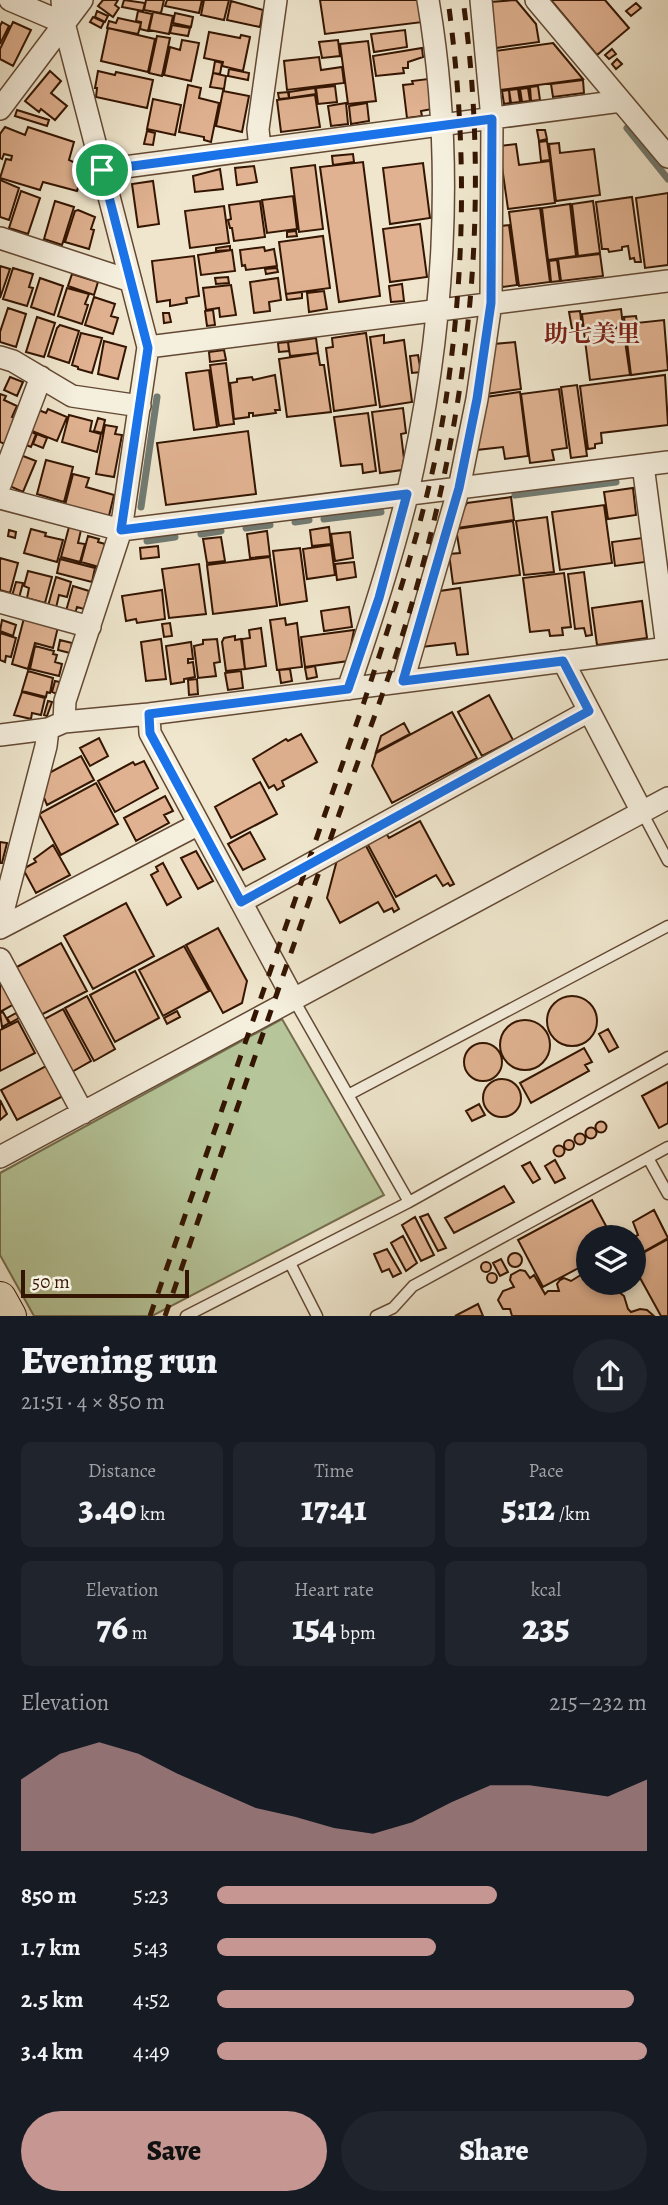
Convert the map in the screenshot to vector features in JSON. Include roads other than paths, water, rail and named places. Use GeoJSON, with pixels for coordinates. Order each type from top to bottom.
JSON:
{"type":"FeatureCollection","features":[{"type":"Feature","properties":{"kind":"main road"},"geometry":{"type":"LineString","coordinates":[[0,1298],[10,1316]]}},
{"type":"Feature","properties":{"kind":"street"},"geometry":{"type":"LineString","coordinates":[[0,925],[46,746],[65,701],[121,530],[148,348],[64,23],[62,0]]}},
{"type":"Feature","properties":{"kind":"street"},"geometry":{"type":"LineString","coordinates":[[0,109],[82,0]]}},
{"type":"Feature","properties":{"kind":"street"},"geometry":{"type":"LineString","coordinates":[[260,149],[258,129],[276,0]]}},
{"type":"Feature","properties":{"kind":"street"},"geometry":{"type":"LineString","coordinates":[[348,689],[379,598],[407,494],[438,310],[443,216],[442,126],[428,0]]}},
{"type":"Feature","properties":{"kind":"street"},"geometry":{"type":"LineString","coordinates":[[403,681],[459,488],[477,399],[491,303],[492,119],[481,0]]}},
{"type":"Feature","properties":{"kind":"street"},"geometry":{"type":"LineString","coordinates":[[536,0],[668,157]]}},
{"type":"Feature","properties":{"kind":"street"},"geometry":{"type":"LineString","coordinates":[[20,2],[64,23]]}},
{"type":"Feature","properties":{"kind":"street"},"geometry":{"type":"LineString","coordinates":[[102,170],[621,101]]}},
{"type":"Feature","properties":{"kind":"street"},"geometry":{"type":"LineString","coordinates":[[0,238],[131,281]]}},
{"type":"Feature","properties":{"kind":"street"},"geometry":{"type":"LineString","coordinates":[[148,348],[668,281]]}},
{"type":"Feature","properties":{"kind":"street"},"geometry":{"type":"LineString","coordinates":[[0,356],[72,396],[140,406]]}},
{"type":"Feature","properties":{"kind":"street"},"geometry":{"type":"LineString","coordinates":[[0,485],[41,377]]}},
{"type":"Feature","properties":{"kind":"street"},"geometry":{"type":"LineString","coordinates":[[0,498],[121,530],[668,462]]}},
{"type":"Feature","properties":{"kind":"street"},"geometry":{"type":"LineString","coordinates":[[0,735],[667,648],[643,465]]}},
{"type":"Feature","properties":{"kind":"street"},"geometry":{"type":"LineString","coordinates":[[0,602],[90,627]]}},
{"type":"Feature","properties":{"kind":"street"},"geometry":{"type":"LineString","coordinates":[[563,661],[642,812]]}},
{"type":"Feature","properties":{"kind":"street"},"geometry":{"type":"LineString","coordinates":[[241,902],[589,711]]}},
{"type":"Feature","properties":{"kind":"street"},"geometry":{"type":"LineString","coordinates":[[149,714],[150,733],[293,1000]]}},
{"type":"Feature","properties":{"kind":"street"},"geometry":{"type":"LineString","coordinates":[[0,1157],[668,798]]}},
{"type":"Feature","properties":{"kind":"street"},"geometry":{"type":"LineString","coordinates":[[0,925],[199,824]]}},
{"type":"Feature","properties":{"kind":"street"},"geometry":{"type":"LineString","coordinates":[[0,959],[83,1113]]}},
{"type":"Feature","properties":{"kind":"lane"},"geometry":{"type":"LineString","coordinates":[[642,812],[668,861]]}},
{"type":"Feature","properties":{"kind":"lane"},"geometry":{"type":"LineString","coordinates":[[348,1095],[668,926]]}},
{"type":"Feature","properties":{"kind":"lane"},"geometry":{"type":"LineString","coordinates":[[293,1000],[409,1202]]}},
{"type":"Feature","properties":{"kind":"lane"},"geometry":{"type":"LineString","coordinates":[[186,1316],[409,1202],[668,1057]]}},
{"type":"Feature","properties":{"kind":"lane"},"geometry":{"type":"LineString","coordinates":[[376,1316],[393,1308],[413,1286],[668,1147]]}},
{"type":"Feature","properties":{"kind":"lane"},"geometry":{"type":"LineString","coordinates":[[648,1158],[668,1194]]}},
{"type":"Feature","properties":{"kind":"lane"},"geometry":{"type":"LineString","coordinates":[[290,1263],[317,1316]]}},
{"type":"Feature","properties":{"kind":"waterway"},"geometry":{"type":"LineString","coordinates":[[627,128],[668,179]]}},
{"type":"Feature","properties":{"kind":"waterway"},"geometry":{"type":"LineString","coordinates":[[141,507],[157,397]]}},
{"type":"Feature","properties":{"kind":"waterway"},"geometry":{"type":"LineString","coordinates":[[515,495],[616,482]]}},
{"type":"Feature","properties":{"kind":"waterway"},"geometry":{"type":"LineString","coordinates":[[324,519],[381,512]]}},
{"type":"Feature","properties":{"kind":"waterway"},"geometry":{"type":"LineString","coordinates":[[295,522],[309,520]]}},
{"type":"Feature","properties":{"kind":"waterway"},"geometry":{"type":"LineString","coordinates":[[246,528],[270,525]]}},
{"type":"Feature","properties":{"kind":"waterway"},"geometry":{"type":"LineString","coordinates":[[201,534],[221,531]]}},
{"type":"Feature","properties":{"kind":"waterway"},"geometry":{"type":"LineString","coordinates":[[147,541],[175,537]]}},
{"type":"Feature","properties":{"kind":"railway"},"geometry":{"type":"LineString","coordinates":[[150,1316],[364,702],[414,545],[434,466],[454,336],[461,240],[461,145],[448,0]]}},
{"type":"Feature","properties":{"kind":"railway"},"geometry":{"type":"LineString","coordinates":[[165,1316],[402,636],[425,558],[443,480],[458,401],[474,241],[472,81],[463,0]]}},
{"type":"Feature","properties":{"kind":"district","name":"助七美里"},"geometry":{"type":"Point","coordinates":[592,334]}}]}
